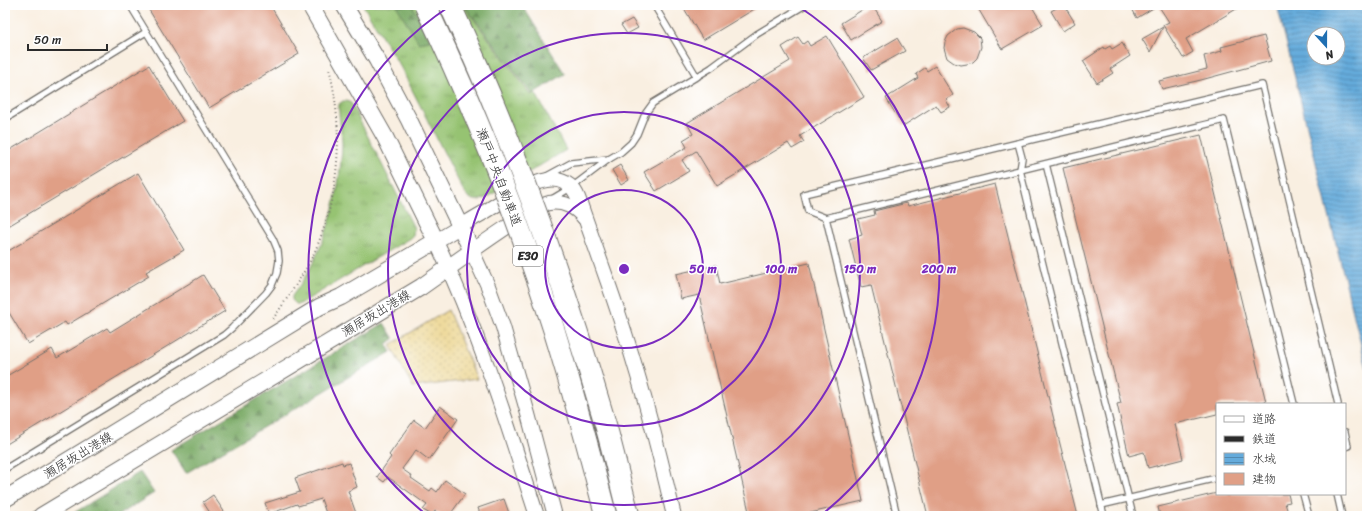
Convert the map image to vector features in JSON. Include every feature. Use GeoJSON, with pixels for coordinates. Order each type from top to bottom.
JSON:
{"type":"FeatureCollection","features":[{"type":"Feature","properties":{"kind":"highway","name":"瀬戸中央自動車道"},"geometry":{"type":"LineString","coordinates":[[425,5],[454,65],[520,231],[556,337],[606,516]]}},
{"type":"Feature","properties":{"kind":"highway","name":"瀬戸中央自動車道"},"geometry":{"type":"LineString","coordinates":[[450,5],[472,52],[506,135],[542,230],[574,323],[604,418],[629,516]]}},
{"type":"Feature","properties":{"kind":"main road"},"geometry":{"type":"LineString","coordinates":[[310,5],[385,137],[436,241]]}},
{"type":"Feature","properties":{"kind":"main road"},"geometry":{"type":"LineString","coordinates":[[344,5],[409,120],[472,251]]}},
{"type":"Feature","properties":{"kind":"main road","name":"瀬居坂出港線"},"geometry":{"type":"LineString","coordinates":[[5,499],[319,307],[341,297],[436,241]]}},
{"type":"Feature","properties":{"kind":"main road","name":"瀬居坂出港線"},"geometry":{"type":"LineString","coordinates":[[41,516],[421,287],[472,251]]}},
{"type":"Feature","properties":{"kind":"street"},"geometry":{"type":"LineString","coordinates":[[537,516],[479,343],[436,241],[522,190],[539,182],[557,180],[572,187],[576,193],[587,223],[640,382],[674,516]]}},
{"type":"Feature","properties":{"kind":"street"},"geometry":{"type":"LineString","coordinates":[[555,516],[503,327],[488,286],[472,251],[500,231],[539,207],[549,203],[567,205],[575,208],[587,223]]}},
{"type":"Feature","properties":{"kind":"lane"},"geometry":{"type":"LineString","coordinates":[[5,469],[224,335],[266,294],[277,273],[279,261],[278,251],[273,239],[130,5]]}},
{"type":"Feature","properties":{"kind":"lane"},"geometry":{"type":"LineString","coordinates":[[654,5],[697,76]]}},
{"type":"Feature","properties":{"kind":"lane"},"geometry":{"type":"LineString","coordinates":[[539,207],[572,187],[609,159],[621,152],[631,143],[638,134],[645,114],[653,103],[711,68],[757,34],[805,5]]}},
{"type":"Feature","properties":{"kind":"lane"},"geometry":{"type":"LineString","coordinates":[[5,119],[146,32]]}},
{"type":"Feature","properties":{"kind":"lane"},"geometry":{"type":"LineString","coordinates":[[1294,403],[1224,120],[826,218],[808,211],[804,194],[1262,85],[1338,403]]}},
{"type":"Feature","properties":{"kind":"lane"},"geometry":{"type":"LineString","coordinates":[[1018,143],[1022,158],[1020,170],[1104,516]]}},
{"type":"Feature","properties":{"kind":"lane"},"geometry":{"type":"LineString","coordinates":[[522,190],[571,163],[609,159]]}},
{"type":"Feature","properties":{"kind":"lane"},"geometry":{"type":"LineString","coordinates":[[1046,164],[1133,516]]}},
{"type":"Feature","properties":{"kind":"lane"},"geometry":{"type":"LineString","coordinates":[[826,218],[897,516]]}},
{"type":"Feature","properties":{"kind":"lane"},"geometry":{"type":"LineString","coordinates":[[1346,437],[1348,446],[1346,447]]}},
{"type":"Feature","properties":{"kind":"lane"},"geometry":{"type":"LineString","coordinates":[[1101,505],[1216,478]]}},
{"type":"Feature","properties":{"kind":"lane"},"geometry":{"type":"LineString","coordinates":[[1303,495],[1309,516]]}},
{"type":"Feature","properties":{"kind":"lane"},"geometry":{"type":"LineString","coordinates":[[1337,495],[1342,516]]}},
{"type":"Feature","properties":{"kind":"path"},"geometry":{"type":"LineString","coordinates":[[269,324],[308,265],[318,244],[332,196],[337,173],[339,148],[335,92],[329,65]]}},
{"type":"Feature","properties":{"kind":"green space"},"geometry":{"type":"Polygon","coordinates":[[[363,5],[463,5],[531,95],[535,92],[566,150],[486,198],[473,200],[468,197],[464,192],[401,68],[363,5]]]}},
{"type":"Feature","properties":{"kind":"green space"},"geometry":{"type":"Polygon","coordinates":[[[396,5],[412,5],[430,41],[419,43],[396,5]]]}},
{"type":"Feature","properties":{"kind":"green space"},"geometry":{"type":"Polygon","coordinates":[[[464,5],[522,5],[565,74],[532,94],[464,5]]]}},
{"type":"Feature","properties":{"kind":"green space"},"geometry":{"type":"Polygon","coordinates":[[[343,101],[351,103],[414,228],[413,235],[300,304],[296,304],[292,300],[292,296],[304,279],[322,243],[334,204],[341,164],[342,144],[339,104],[343,101]]]}},
{"type":"Feature","properties":{"kind":"green space"},"geometry":{"type":"Polygon","coordinates":[[[384,323],[394,339],[386,344],[391,352],[186,473],[171,450],[384,323]]]}},
{"type":"Feature","properties":{"kind":"green space"},"geometry":{"type":"Polygon","coordinates":[[[140,472],[154,493],[117,516],[69,516],[140,472]]]}},
{"type":"Feature","properties":{"kind":"sand"},"geometry":{"type":"Polygon","coordinates":[[[448,310],[477,379],[413,387],[390,345],[448,310]]]}},
{"type":"Feature","properties":{"kind":"water"},"geometry":{"type":"Polygon","coordinates":[[[1277,5],[1367,5],[1367,369],[1277,5]]]}},
{"type":"Feature","properties":{"kind":"building"},"geometry":{"type":"Polygon","coordinates":[[[146,5],[270,5],[299,54],[209,108],[146,5]]]}},
{"type":"Feature","properties":{"kind":"building"},"geometry":{"type":"Polygon","coordinates":[[[682,5],[761,5],[703,40],[682,5]]]}},
{"type":"Feature","properties":{"kind":"building"},"geometry":{"type":"Polygon","coordinates":[[[872,5],[882,21],[851,40],[841,23],[872,5]]]}},
{"type":"Feature","properties":{"kind":"building"},"geometry":{"type":"Polygon","coordinates":[[[976,5],[1031,5],[1043,25],[1002,49],[976,5]]]}},
{"type":"Feature","properties":{"kind":"building"},"geometry":{"type":"Polygon","coordinates":[[[1064,5],[1075,23],[1063,31],[1051,11],[1064,5]]]}},
{"type":"Feature","properties":{"kind":"building"},"geometry":{"type":"Polygon","coordinates":[[[1130,5],[1158,5],[1137,18],[1130,5]]]}},
{"type":"Feature","properties":{"kind":"building"},"geometry":{"type":"Polygon","coordinates":[[[1158,5],[1243,5],[1186,39],[1193,52],[1183,58],[1163,25],[1169,22],[1158,5]]]}},
{"type":"Feature","properties":{"kind":"building"},"geometry":{"type":"Polygon","coordinates":[[[632,19],[638,28],[627,34],[621,25],[632,19]]]}},
{"type":"Feature","properties":{"kind":"building"},"geometry":{"type":"Polygon","coordinates":[[[1163,27],[1150,52],[1142,39],[1163,27]]]}},
{"type":"Feature","properties":{"kind":"building"},"geometry":{"type":"Polygon","coordinates":[[[963,28],[974,32],[980,38],[981,47],[977,58],[973,62],[961,65],[954,63],[947,58],[944,48],[948,36],[957,29],[963,28]]]}},
{"type":"Feature","properties":{"kind":"building"},"geometry":{"type":"Polygon","coordinates":[[[827,36],[864,97],[800,136],[804,142],[792,149],[788,143],[717,186],[696,151],[682,160],[689,171],[656,191],[644,172],[687,147],[683,140],[693,134],[687,123],[790,61],[782,47],[798,37],[803,44],[807,41],[810,46],[827,36]]]}},
{"type":"Feature","properties":{"kind":"building"},"geometry":{"type":"Polygon","coordinates":[[[1264,36],[1271,61],[1162,89],[1159,81],[1207,69],[1204,56],[1222,51],[1221,47],[1264,36]]]}},
{"type":"Feature","properties":{"kind":"building"},"geometry":{"type":"Polygon","coordinates":[[[897,38],[905,51],[871,70],[863,58],[897,38]]]}},
{"type":"Feature","properties":{"kind":"building"},"geometry":{"type":"Polygon","coordinates":[[[1122,43],[1130,56],[1110,69],[1113,73],[1097,83],[1083,61],[1104,47],[1105,49],[1110,46],[1112,49],[1122,43]]]}},
{"type":"Feature","properties":{"kind":"building"},"geometry":{"type":"Polygon","coordinates":[[[149,65],[183,121],[5,228],[5,153],[149,65]]]}},
{"type":"Feature","properties":{"kind":"building"},"geometry":{"type":"Polygon","coordinates":[[[935,66],[953,95],[946,100],[950,107],[941,112],[936,105],[903,126],[886,98],[918,78],[916,74],[925,68],[927,71],[935,66]]]}},
{"type":"Feature","properties":{"kind":"building"},"geometry":{"type":"Polygon","coordinates":[[[1201,135],[1266,402],[1216,403],[1216,414],[1175,424],[1183,459],[1148,468],[1144,452],[1129,456],[1117,404],[1121,403],[1063,168],[1201,135]]]}},
{"type":"Feature","properties":{"kind":"building"},"geometry":{"type":"Polygon","coordinates":[[[620,165],[629,180],[621,185],[612,170],[620,165]]]}},
{"type":"Feature","properties":{"kind":"building"},"geometry":{"type":"Polygon","coordinates":[[[138,173],[184,250],[146,272],[149,276],[67,325],[65,322],[28,344],[5,306],[5,253],[138,173]]]}},
{"type":"Feature","properties":{"kind":"building"},"geometry":{"type":"Polygon","coordinates":[[[995,184],[1078,516],[928,516],[871,285],[861,287],[849,239],[862,235],[858,219],[875,215],[874,211],[907,203],[908,206],[995,184]]]}},
{"type":"Feature","properties":{"kind":"building"},"geometry":{"type":"Polygon","coordinates":[[[809,263],[863,501],[797,516],[750,516],[699,295],[681,299],[676,274],[716,265],[720,284],[809,263]]]}},
{"type":"Feature","properties":{"kind":"building"},"geometry":{"type":"Polygon","coordinates":[[[203,275],[225,311],[5,445],[5,377],[52,349],[57,358],[107,328],[110,332],[203,275]]]}},
{"type":"Feature","properties":{"kind":"building"},"geometry":{"type":"Polygon","coordinates":[[[440,406],[458,419],[429,460],[416,450],[402,469],[412,476],[411,478],[430,491],[432,488],[437,492],[445,480],[465,494],[449,516],[442,516],[435,511],[432,515],[423,510],[427,505],[388,477],[384,482],[377,477],[391,457],[389,455],[414,420],[425,428],[440,406]]]}},
{"type":"Feature","properties":{"kind":"building"},"geometry":{"type":"Polygon","coordinates":[[[342,462],[343,465],[349,463],[357,487],[348,491],[357,516],[327,516],[321,499],[298,506],[297,504],[269,514],[265,503],[300,492],[295,478],[342,462]]]}},
{"type":"Feature","properties":{"kind":"building"},"geometry":{"type":"Polygon","coordinates":[[[1216,493],[1216,495],[1288,495],[1290,502],[1285,503],[1289,516],[1160,516],[1158,507],[1216,493]]]}},
{"type":"Feature","properties":{"kind":"building"},"geometry":{"type":"Polygon","coordinates":[[[213,495],[227,516],[212,516],[203,502],[213,495]]]}},
{"type":"Feature","properties":{"kind":"building"},"geometry":{"type":"Polygon","coordinates":[[[504,499],[510,516],[481,516],[478,508],[504,499]]]}},
{"type":"Feature","properties":{"kind":"railway"},"geometry":{"type":"LineString","coordinates":[[440,5],[492,122],[524,202],[553,283],[581,371],[620,516]]}}]}
